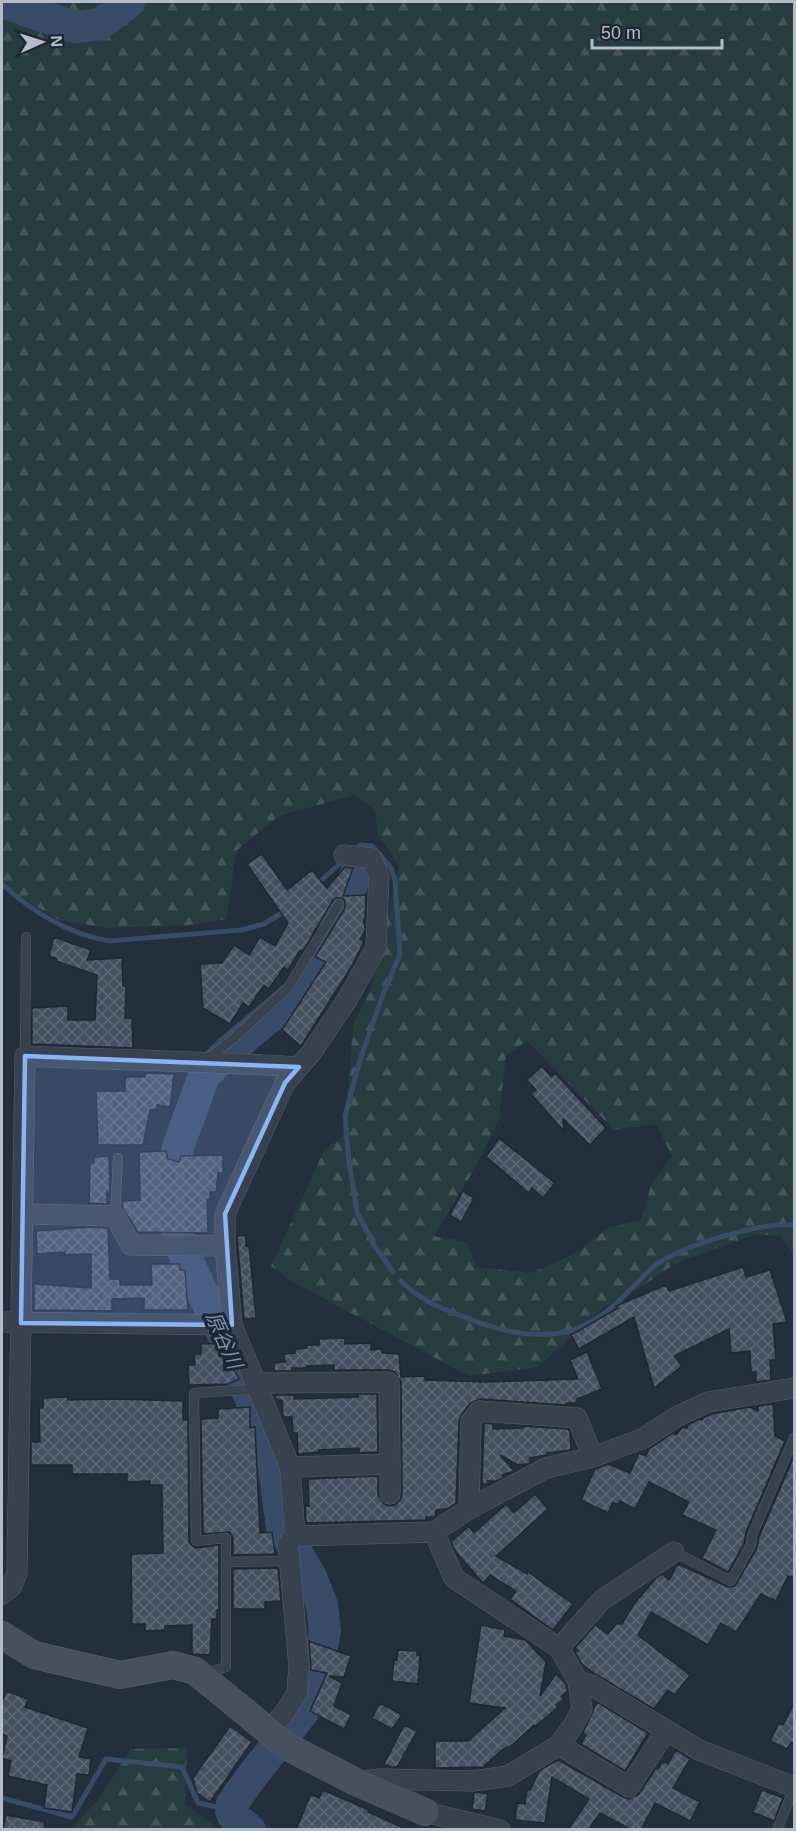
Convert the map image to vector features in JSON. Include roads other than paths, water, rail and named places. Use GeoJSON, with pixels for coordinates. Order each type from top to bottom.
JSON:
{"type":"FeatureCollection","features":[{"type":"Feature","properties":{"kind":"street"},"geometry":{"type":"LineString","coordinates":[[276,1737],[285,1712],[297,1693],[299,1666],[288,1544],[295,1536],[291,1467],[232,1325],[225,1246],[225,1214],[285,1083],[311,1053],[347,1000],[376,948],[379,876],[371,858],[344,855]]}},
{"type":"Feature","properties":{"kind":"street"},"geometry":{"type":"LineString","coordinates":[[2,1594],[12,1587],[17,1573],[11,1322],[24,1214],[25,1056],[204,1061],[299,1067]]}},
{"type":"Feature","properties":{"kind":"street"},"geometry":{"type":"LineString","coordinates":[[24,1214],[115,1216],[131,1245],[225,1246]]}},
{"type":"Feature","properties":{"kind":"street"},"geometry":{"type":"LineString","coordinates":[[11,1322],[232,1325]]}},
{"type":"Feature","properties":{"kind":"street"},"geometry":{"type":"LineString","coordinates":[[257,1386],[389,1382],[390,1494]]}},
{"type":"Feature","properties":{"kind":"street"},"geometry":{"type":"LineString","coordinates":[[295,1536],[434,1532],[469,1509],[546,1468],[593,1457],[644,1438],[676,1417],[708,1401],[795,1388]]}},
{"type":"Feature","properties":{"kind":"street"},"geometry":{"type":"LineString","coordinates":[[469,1509],[471,1421],[479,1411],[577,1418],[593,1457]]}},
{"type":"Feature","properties":{"kind":"street"},"geometry":{"type":"LineString","coordinates":[[291,1467],[390,1464]]}},
{"type":"Feature","properties":{"kind":"street"},"geometry":{"type":"LineString","coordinates":[[356,1782],[381,1779],[472,1781],[508,1776],[559,1745],[582,1709],[578,1681],[559,1648],[454,1578],[434,1532]]}},
{"type":"Feature","properties":{"kind":"street"},"geometry":{"type":"LineString","coordinates":[[559,1648],[602,1600],[674,1552]]}},
{"type":"Feature","properties":{"kind":"street"},"geometry":{"type":"LineString","coordinates":[[2,1635],[34,1655],[120,1675],[173,1665],[195,1671],[276,1737],[356,1782],[425,1812],[500,1830]]}},
{"type":"Feature","properties":{"kind":"street"},"geometry":{"type":"LineString","coordinates":[[578,1681],[593,1686],[699,1750],[795,1787]]}},
{"type":"Feature","properties":{"kind":"street"},"geometry":{"type":"LineString","coordinates":[[559,1745],[629,1787],[666,1731]]}},
{"type":"Feature","properties":{"kind":"lane"},"geometry":{"type":"LineString","coordinates":[[204,1061],[234,1038],[288,988],[339,904]]}},
{"type":"Feature","properties":{"kind":"lane"},"geometry":{"type":"LineString","coordinates":[[25,1056],[26,937]]}},
{"type":"Feature","properties":{"kind":"lane"},"geometry":{"type":"LineString","coordinates":[[115,1216],[118,1158]]}},
{"type":"Feature","properties":{"kind":"lane"},"geometry":{"type":"LineString","coordinates":[[200,1676],[226,1667],[226,1562],[225,1538],[196,1541],[194,1393],[257,1386]]}},
{"type":"Feature","properties":{"kind":"lane"},"geometry":{"type":"LineString","coordinates":[[674,1552],[731,1581],[751,1545],[752,1535],[795,1438]]}},
{"type":"Feature","properties":{"kind":"lane"},"geometry":{"type":"LineString","coordinates":[[226,1562],[290,1561]]}},
{"type":"Feature","properties":{"kind":"lane"},"geometry":{"type":"LineString","coordinates":[[777,1830],[795,1787]]}},
{"type":"Feature","properties":{"kind":"waterway"},"geometry":{"type":"LineString","coordinates":[[2,2],[75,27],[100,24],[129,2]]}},
{"type":"Feature","properties":{"kind":"waterway"},"geometry":{"type":"LineString","coordinates":[[353,852],[360,845],[372,846],[391,868],[395,880],[400,954],[360,1060],[345,1116],[357,1212],[373,1243],[393,1272]]}},
{"type":"Feature","properties":{"kind":"waterway"},"geometry":{"type":"LineString","coordinates":[[317,884],[344,860]]}},
{"type":"Feature","properties":{"kind":"waterway","name":"原谷川"},"geometry":{"type":"LineString","coordinates":[[250,1830],[233,1816],[232,1804],[303,1712],[315,1679],[325,1631],[322,1605],[311,1577],[282,1527],[271,1446],[177,1234],[175,1167],[178,1147],[204,1076],[228,1052],[297,994],[330,943],[359,866]]}},
{"type":"Feature","properties":{"kind":"waterway"},"geometry":{"type":"LineString","coordinates":[[2,884],[25,903],[52,920],[80,933],[110,941],[241,930],[264,924],[285,911]]}},
{"type":"Feature","properties":{"kind":"waterway"},"geometry":{"type":"LineString","coordinates":[[401,1281],[417,1295],[434,1305],[484,1324],[520,1333],[558,1333],[589,1323],[619,1302],[652,1268],[681,1252],[741,1231],[794,1225]]}},
{"type":"Feature","properties":{"kind":"waterway"},"geometry":{"type":"LineString","coordinates":[[2,1798],[72,1817],[106,1759],[182,1767],[198,1803],[231,1810]]}}]}
